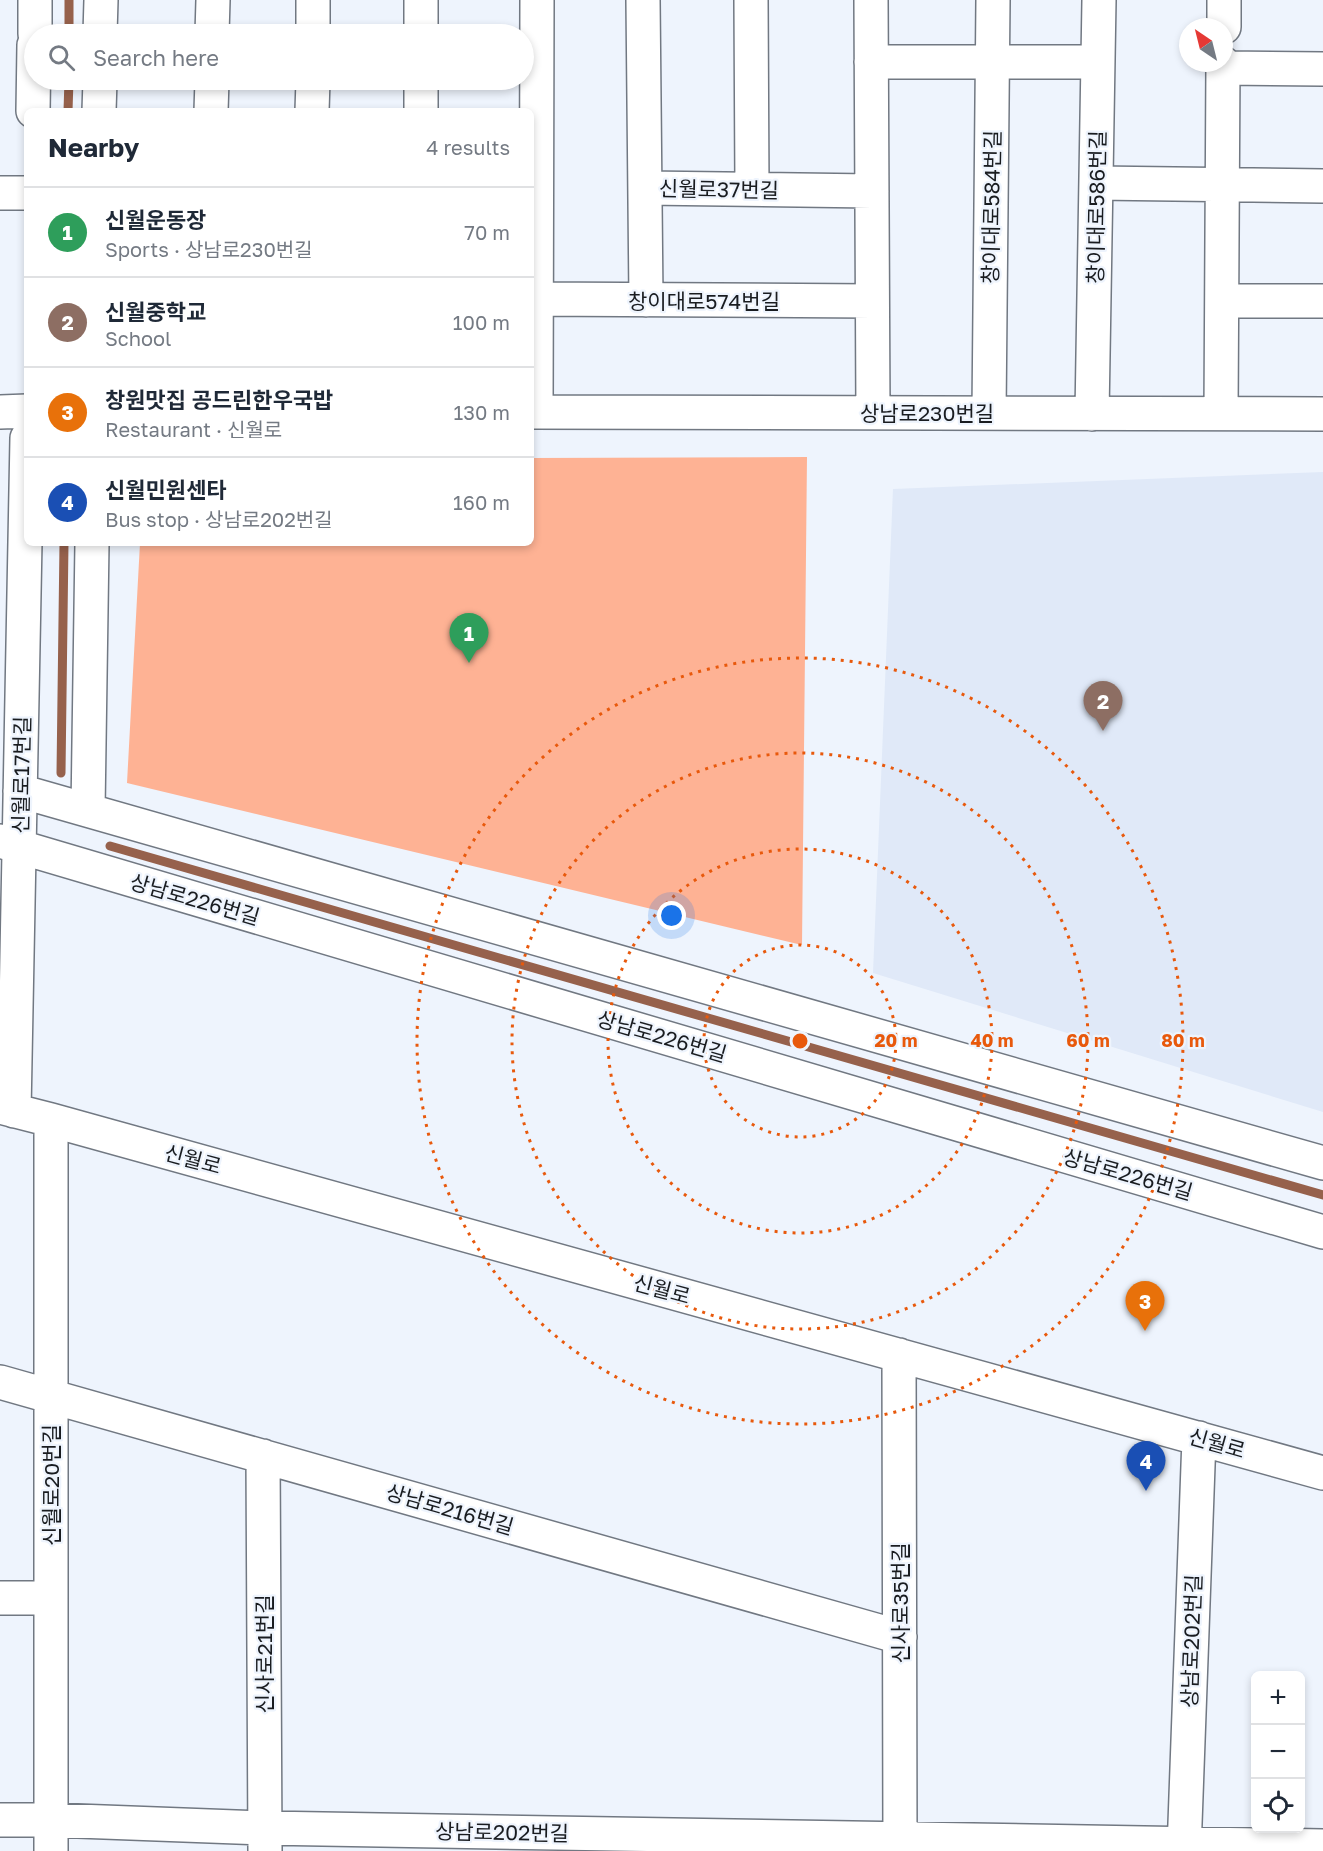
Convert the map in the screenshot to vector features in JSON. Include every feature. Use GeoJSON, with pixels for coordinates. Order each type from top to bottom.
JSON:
{"type":"FeatureCollection","features":[{"type":"Feature","properties":{"kind":"street"},"geometry":{"type":"LineString","coordinates":[[35,0],[35,24]]}},
{"type":"Feature","properties":{"kind":"street"},"geometry":{"type":"LineString","coordinates":[[100,24],[101,0]]}},
{"type":"Feature","properties":{"kind":"street"},"geometry":{"type":"LineString","coordinates":[[213,0],[213,24]]}},
{"type":"Feature","properties":{"kind":"street"},"geometry":{"type":"LineString","coordinates":[[313,0],[313,24]]}},
{"type":"Feature","properties":{"kind":"street"},"geometry":{"type":"LineString","coordinates":[[421,0],[421,24]]}},
{"type":"Feature","properties":{"kind":"street"},"geometry":{"type":"LineString","coordinates":[[534,189],[537,0]]}},
{"type":"Feature","properties":{"kind":"street","name":"신월로37번길"},"geometry":{"type":"LineString","coordinates":[[643,0],[645,188],[872,191]]}},
{"type":"Feature","properties":{"kind":"street"},"geometry":{"type":"LineString","coordinates":[[751,0],[752,189]]}},
{"type":"Feature","properties":{"kind":"street"},"geometry":{"type":"LineString","coordinates":[[871,0],[873,413]]}},
{"type":"Feature","properties":{"kind":"street","name":"창이대로584번길"},"geometry":{"type":"LineString","coordinates":[[989,413],[993,0]]}},
{"type":"Feature","properties":{"kind":"street","name":"창이대로586번길"},"geometry":{"type":"LineString","coordinates":[[1092,414],[1099,0]]}},
{"type":"Feature","properties":{"kind":"street"},"geometry":{"type":"LineString","coordinates":[[1224,0],[1224,18]]}},
{"type":"Feature","properties":{"kind":"street"},"geometry":{"type":"LineString","coordinates":[[871,62],[1098,62]]}},
{"type":"Feature","properties":{"kind":"street"},"geometry":{"type":"LineString","coordinates":[[1233,65],[1323,69]]}},
{"type":"Feature","properties":{"kind":"street"},"geometry":{"type":"LineString","coordinates":[[1221,413],[1223,72]]}},
{"type":"Feature","properties":{"kind":"street"},"geometry":{"type":"LineString","coordinates":[[33,90],[33,108]]}},
{"type":"Feature","properties":{"kind":"street"},"geometry":{"type":"LineString","coordinates":[[99,108],[100,90]]}},
{"type":"Feature","properties":{"kind":"street"},"geometry":{"type":"LineString","coordinates":[[212,90],[212,108]]}},
{"type":"Feature","properties":{"kind":"street"},"geometry":{"type":"LineString","coordinates":[[312,108],[313,90]]}},
{"type":"Feature","properties":{"kind":"street"},"geometry":{"type":"LineString","coordinates":[[421,90],[421,108]]}},
{"type":"Feature","properties":{"kind":"street"},"geometry":{"type":"LineString","coordinates":[[1096,183],[1323,186]]}},
{"type":"Feature","properties":{"kind":"street"},"geometry":{"type":"LineString","coordinates":[[645,188],[646,300]]}},
{"type":"Feature","properties":{"kind":"street"},"geometry":{"type":"LineString","coordinates":[[0,193],[24,193]]}},
{"type":"Feature","properties":{"kind":"street","name":"창이대로574번길"},"geometry":{"type":"LineString","coordinates":[[534,299],[872,301]]}},
{"type":"Feature","properties":{"kind":"street"},"geometry":{"type":"LineString","coordinates":[[1222,301],[1323,301]]}},
{"type":"Feature","properties":{"kind":"street"},"geometry":{"type":"LineString","coordinates":[[0,412],[24,411]]}},
{"type":"Feature","properties":{"kind":"street","name":"상남로230번길"},"geometry":{"type":"LineString","coordinates":[[534,412],[1323,414]]}},
{"type":"Feature","properties":{"kind":"street","name":"신월로17번길"},"geometry":{"type":"LineString","coordinates":[[7,1109],[9,844],[21,791],[25,546]]}},
{"type":"Feature","properties":{"kind":"street"},"geometry":{"type":"LineString","coordinates":[[88,810],[92,546]]}},
{"type":"Feature","properties":{"kind":"street"},"geometry":{"type":"LineString","coordinates":[[21,791],[1323,1163]]}},
{"type":"Feature","properties":{"kind":"street","name":"상남로226번길"},"geometry":{"type":"LineString","coordinates":[[9,844],[1323,1232]]}},
{"type":"Feature","properties":{"kind":"street","name":"신월로"},"geometry":{"type":"LineString","coordinates":[[7,1109],[1323,1473]]}},
{"type":"Feature","properties":{"kind":"street","name":"신월로20번길"},"geometry":{"type":"LineString","coordinates":[[51,1120],[51,1835]]}},
{"type":"Feature","properties":{"kind":"street","name":"신사로35번길"},"geometry":{"type":"LineString","coordinates":[[899,1355],[900,1845]]}},
{"type":"Feature","properties":{"kind":"street","name":"상남로216번길"},"geometry":{"type":"LineString","coordinates":[[0,1382],[900,1637]]}},
{"type":"Feature","properties":{"kind":"street","name":"상남로202번길"},"geometry":{"type":"LineString","coordinates":[[1184,1847],[1198,1438]]}},
{"type":"Feature","properties":{"kind":"street","name":"신사로21번길"},"geometry":{"type":"LineString","coordinates":[[263,1456],[265,1840]]}},
{"type":"Feature","properties":{"kind":"street"},"geometry":{"type":"LineString","coordinates":[[0,1598],[51,1598]]}},
{"type":"Feature","properties":{"kind":"street","name":"상남로202번길"},"geometry":{"type":"LineString","coordinates":[[0,1820],[51,1835],[265,1840],[1323,1846]]}},
{"type":"Feature","properties":{"kind":"shaded area"},"geometry":{"type":"Polygon","coordinates":[[[807,457],[802,945],[127,783],[140,546],[534,546],[534,458],[807,457]]]}},
{"type":"Feature","properties":{"kind":"shaded area"},"geometry":{"type":"Polygon","coordinates":[[[1323,472],[1323,1112],[873,973],[893,489],[1323,472]]]}},
{"type":"Feature","properties":{"kind":"waterway"},"geometry":{"type":"LineString","coordinates":[[69,0],[69,24]]}},
{"type":"Feature","properties":{"kind":"waterway"},"geometry":{"type":"LineString","coordinates":[[68,108],[69,90]]}},
{"type":"Feature","properties":{"kind":"waterway"},"geometry":{"type":"LineString","coordinates":[[61,773],[64,546]]}},
{"type":"Feature","properties":{"kind":"waterway"},"geometry":{"type":"LineString","coordinates":[[110,846],[1323,1195]]}},
{"type":"Feature","properties":{"kind":"place","name":"신월운동장"},"geometry":{"type":"Point","coordinates":[469,663]}},
{"type":"Feature","properties":{"kind":"place","name":"신월중학교"},"geometry":{"type":"Point","coordinates":[1103,731]}},
{"type":"Feature","properties":{"kind":"place","name":"창원맛집 공드린한우국밥"},"geometry":{"type":"Point","coordinates":[1145,1331]}},
{"type":"Feature","properties":{"kind":"place","name":"신월민원센타"},"geometry":{"type":"Point","coordinates":[1146,1491]}}]}
